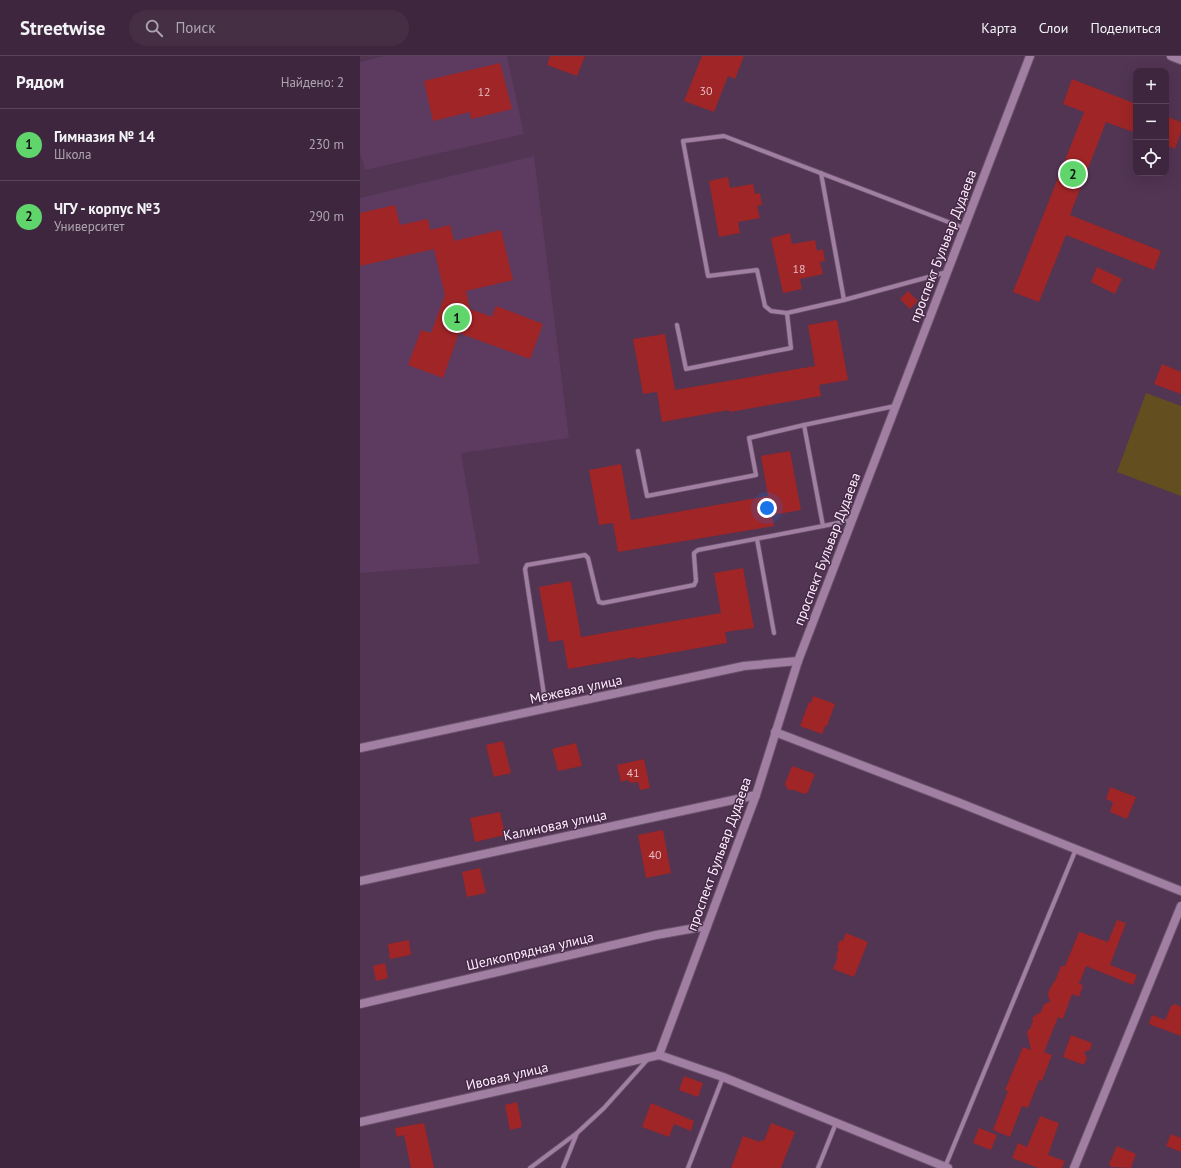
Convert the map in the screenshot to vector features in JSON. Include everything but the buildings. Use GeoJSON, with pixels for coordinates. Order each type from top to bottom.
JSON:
{"type":"FeatureCollection","features":[{"type":"Feature","properties":{"kind":"street","name":"проспект Бульвар Дудаева"},"geometry":{"type":"LineString","coordinates":[[655,1055],[707,926],[756,795],[798,661],[1030,56]]}},
{"type":"Feature","properties":{"kind":"street"},"geometry":{"type":"LineString","coordinates":[[1171,56],[1181,60]]}},
{"type":"Feature","properties":{"kind":"street","name":"Межевая улица"},"geometry":{"type":"LineString","coordinates":[[360,748],[744,666],[798,661]]}},
{"type":"Feature","properties":{"kind":"street"},"geometry":{"type":"LineString","coordinates":[[775,732],[939,794],[1181,891]]}},
{"type":"Feature","properties":{"kind":"street","name":"Калиновая улица"},"geometry":{"type":"LineString","coordinates":[[360,881],[756,795]]}},
{"type":"Feature","properties":{"kind":"street"},"geometry":{"type":"LineString","coordinates":[[1074,1168],[1181,906]]}},
{"type":"Feature","properties":{"kind":"street","name":"Шелкопрядная улица"},"geometry":{"type":"LineString","coordinates":[[360,1004],[656,935],[707,926]]}},
{"type":"Feature","properties":{"kind":"street"},"geometry":{"type":"LineString","coordinates":[[655,1055],[723,1077],[943,1167]]}},
{"type":"Feature","properties":{"kind":"street","name":"Ивовая улица"},"geometry":{"type":"LineString","coordinates":[[360,1122],[655,1055]]}},
{"type":"Feature","properties":{"kind":"lane"},"geometry":{"type":"LineString","coordinates":[[947,272],[844,300],[787,313],[771,311],[765,306],[757,270],[708,276],[683,141],[724,136],[964,228]]}},
{"type":"Feature","properties":{"kind":"lane"},"geometry":{"type":"LineString","coordinates":[[821,173],[844,300]]}},
{"type":"Feature","properties":{"kind":"lane"},"geometry":{"type":"LineString","coordinates":[[677,325],[686,370],[792,348],[787,313]]}},
{"type":"Feature","properties":{"kind":"lane"},"geometry":{"type":"LineString","coordinates":[[638,451],[647,496],[756,475],[749,438],[896,406]]}},
{"type":"Feature","properties":{"kind":"lane"},"geometry":{"type":"LineString","coordinates":[[804,425],[823,526]]}},
{"type":"Feature","properties":{"kind":"lane"},"geometry":{"type":"LineString","coordinates":[[546,708],[525,569],[526,565],[585,555],[588,558],[599,602],[603,603],[692,586],[696,583],[694,555],[696,551],[852,520]]}},
{"type":"Feature","properties":{"kind":"lane"},"geometry":{"type":"LineString","coordinates":[[757,539],[774,633]]}},
{"type":"Feature","properties":{"kind":"lane"},"geometry":{"type":"LineString","coordinates":[[943,1167],[1076,849]]}},
{"type":"Feature","properties":{"kind":"lane"},"geometry":{"type":"LineString","coordinates":[[530,1168],[577,1133],[604,1108],[655,1055]]}},
{"type":"Feature","properties":{"kind":"lane"},"geometry":{"type":"LineString","coordinates":[[688,1168],[723,1077]]}},
{"type":"Feature","properties":{"kind":"lane"},"geometry":{"type":"LineString","coordinates":[[818,1168],[836,1123]]}},
{"type":"Feature","properties":{"kind":"lane"},"geometry":{"type":"LineString","coordinates":[[563,1168],[577,1133]]}},
{"type":"Feature","properties":{"kind":"shaded area"},"geometry":{"type":"Polygon","coordinates":[[[384,56],[507,56],[524,134],[365,170],[360,153],[360,62],[384,56]]]}},
{"type":"Feature","properties":{"kind":"shaded area"},"geometry":{"type":"Polygon","coordinates":[[[534,156],[569,438],[461,453],[480,564],[360,573],[360,198],[534,156]]]}},
{"type":"Feature","properties":{"kind":"shaded area"},"geometry":{"type":"Polygon","coordinates":[[[1146,393],[1181,406],[1181,496],[1117,472],[1146,393]]]}},
{"type":"Feature","properties":{"kind":"place","name":"ЧГУ - корпус №3"},"geometry":{"type":"Point","coordinates":[1073,174]}},
{"type":"Feature","properties":{"kind":"place","name":"Гимназия № 14"},"geometry":{"type":"Point","coordinates":[457,318]}}]}
